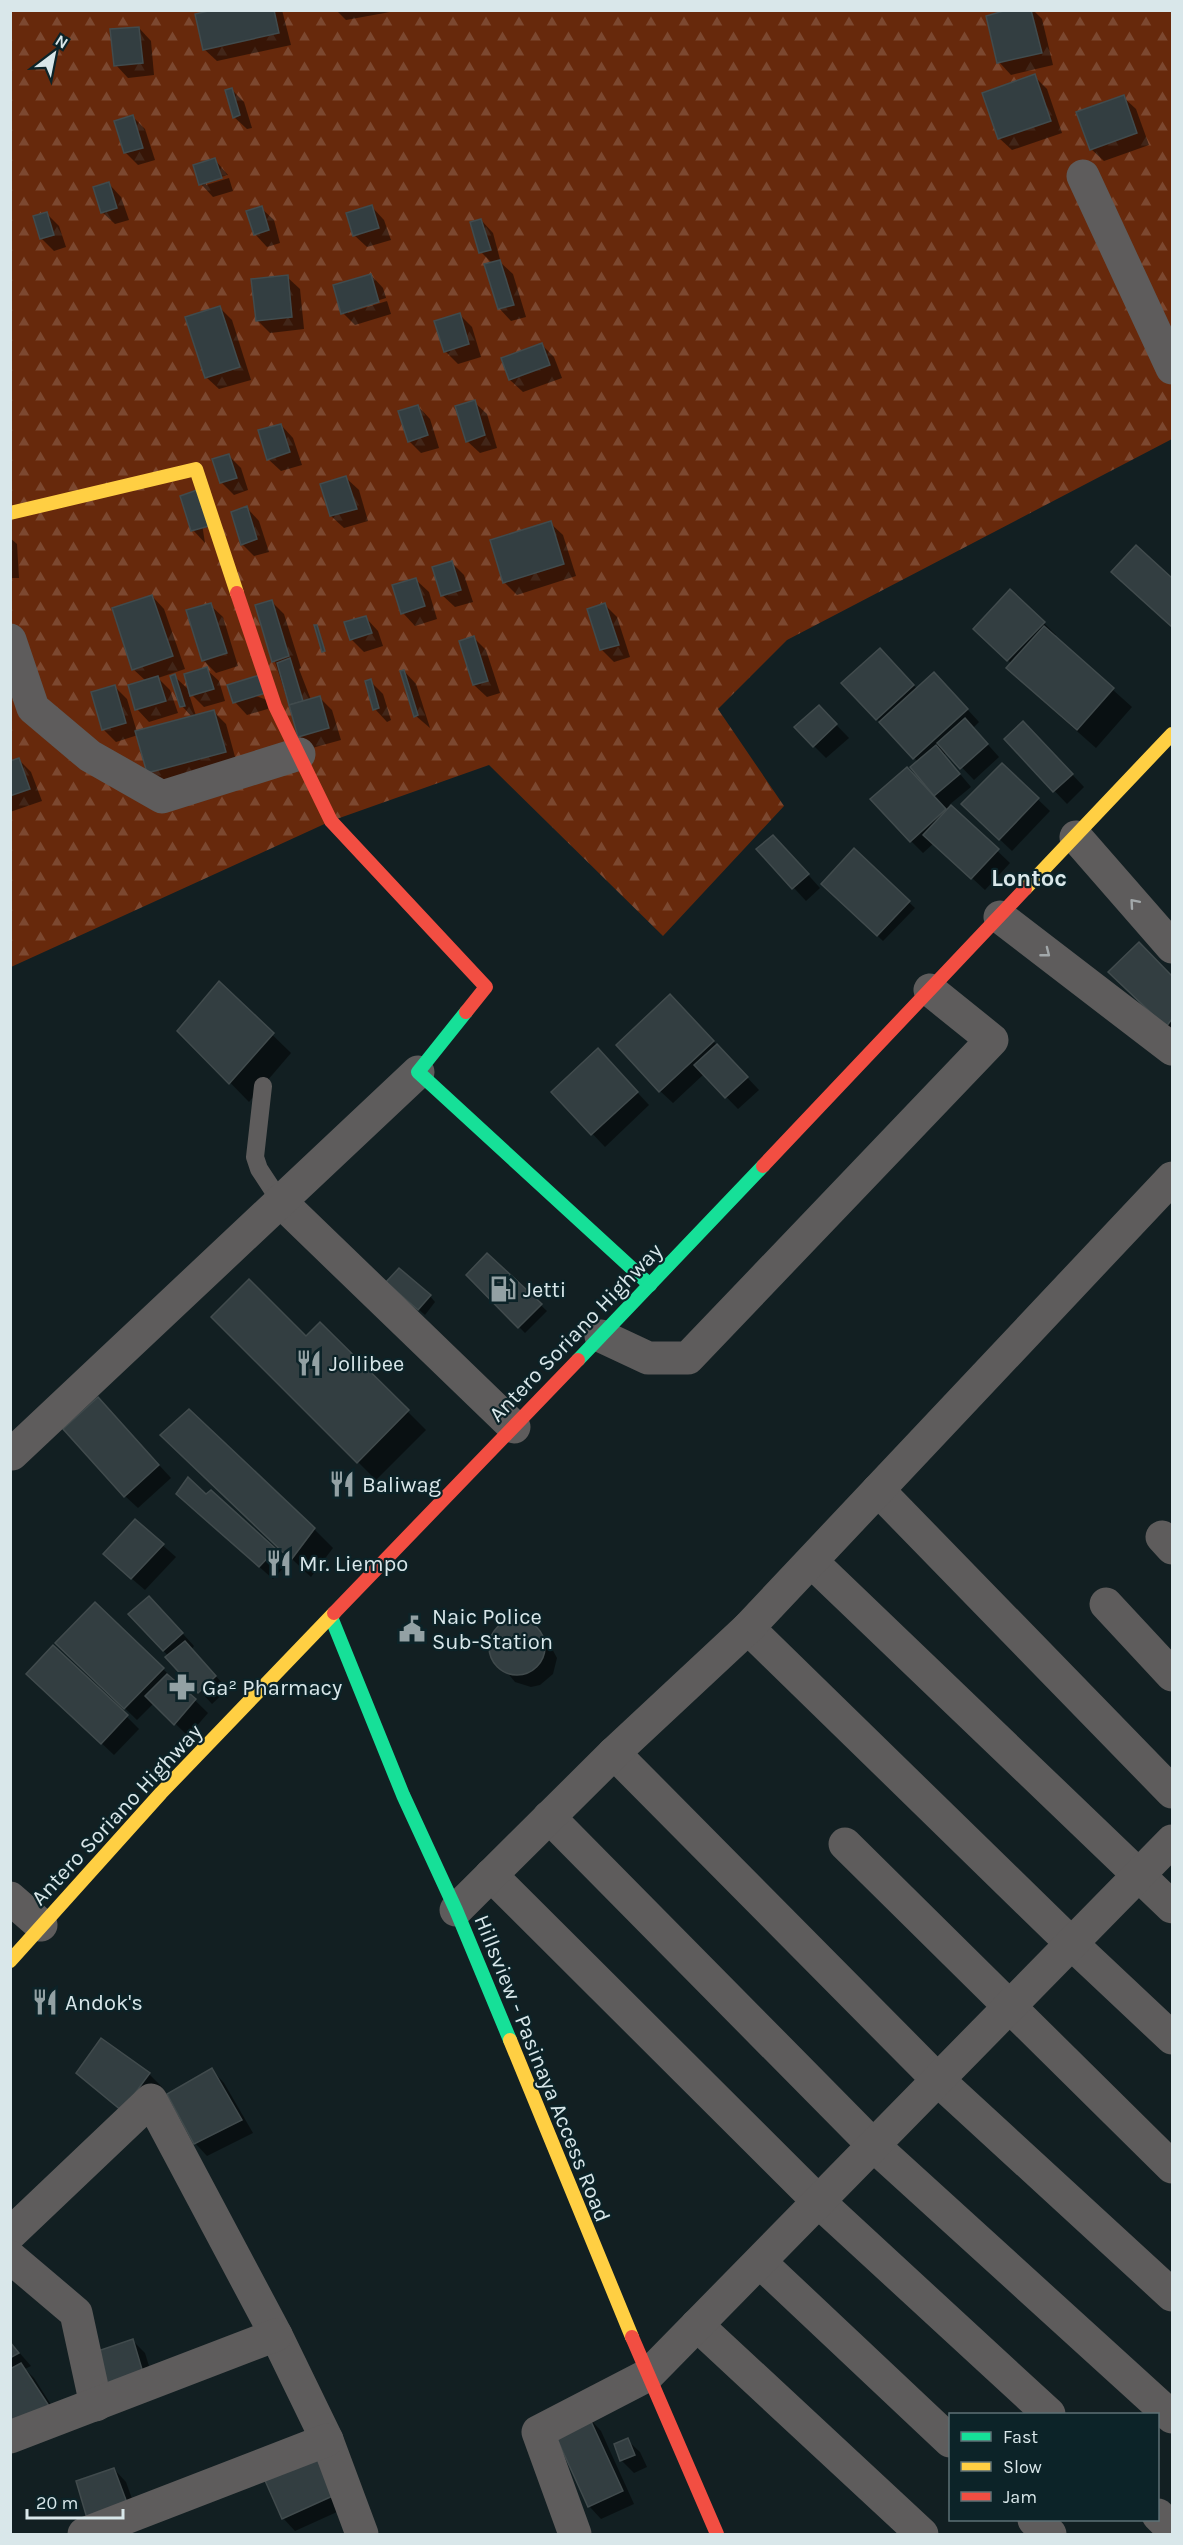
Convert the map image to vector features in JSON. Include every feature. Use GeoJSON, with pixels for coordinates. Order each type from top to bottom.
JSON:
{"type":"FeatureCollection","features":[{"type":"Feature","properties":{"kind":"street"},"geometry":{"type":"LineString","coordinates":[[1083,176],[1173,368]]}},
{"type":"Feature","properties":{"kind":"street"},"geometry":{"type":"LineString","coordinates":[[10,513],[196,469],[274,706],[331,821],[486,987],[418,1072],[12,1454]]}},
{"type":"Feature","properties":{"kind":"street"},"geometry":{"type":"LineString","coordinates":[[10,640],[33,708],[90,756],[162,797],[299,754]]}},
{"type":"Feature","properties":{"kind":"street","name":"Antero Soriano Highway"},"geometry":{"type":"LineString","coordinates":[[10,1961],[161,1793],[650,1285],[1173,734]]}},
{"type":"Feature","properties":{"kind":"street"},"geometry":{"type":"LineString","coordinates":[[1076,837],[1173,947]]}},
{"type":"Feature","properties":{"kind":"street"},"geometry":{"type":"LineString","coordinates":[[1000,917],[1173,1049]]}},
{"type":"Feature","properties":{"kind":"street"},"geometry":{"type":"LineString","coordinates":[[601,1336],[648,1358],[688,1358],[992,1040],[930,990]]}},
{"type":"Feature","properties":{"kind":"street"},"geometry":{"type":"LineString","coordinates":[[418,1072],[650,1285]]}},
{"type":"Feature","properties":{"kind":"street"},"geometry":{"type":"LineString","coordinates":[[456,1910],[614,1753],[748,1628],[1173,1178]]}},
{"type":"Feature","properties":{"kind":"street"},"geometry":{"type":"LineString","coordinates":[[280,1201],[514,1427]]}},
{"type":"Feature","properties":{"kind":"street"},"geometry":{"type":"LineString","coordinates":[[878,1490],[1173,1792]]}},
{"type":"Feature","properties":{"kind":"street"},"geometry":{"type":"LineString","coordinates":[[812,1562],[1173,1907]]}},
{"type":"Feature","properties":{"kind":"street"},"geometry":{"type":"LineString","coordinates":[[1106,1604],[1173,1675]]}},
{"type":"Feature","properties":{"kind":"street","name":"Hillsview - Pasinaya Access Road"},"geometry":{"type":"LineString","coordinates":[[331,1617],[403,1795],[456,1910],[648,2375],[717,2535]]}},
{"type":"Feature","properties":{"kind":"street"},"geometry":{"type":"LineString","coordinates":[[748,1628],[1072,1944],[1173,2038]]}},
{"type":"Feature","properties":{"kind":"street"},"geometry":{"type":"LineString","coordinates":[[614,1753],[938,2080],[1173,2295]]}},
{"type":"Feature","properties":{"kind":"street"},"geometry":{"type":"LineString","coordinates":[[549,1817],[873,2145],[1173,2417]]}},
{"type":"Feature","properties":{"kind":"street"},"geometry":{"type":"LineString","coordinates":[[575,2535],[538,2432],[648,2375],[761,2263],[873,2145],[1173,1841]]}},
{"type":"Feature","properties":{"kind":"street"},"geometry":{"type":"LineString","coordinates":[[845,1844],[1173,2167]]}},
{"type":"Feature","properties":{"kind":"street"},"geometry":{"type":"LineString","coordinates":[[491,1875],[819,2202],[1047,2413]]}},
{"type":"Feature","properties":{"kind":"street"},"geometry":{"type":"LineString","coordinates":[[10,1898],[41,1925]]}},
{"type":"Feature","properties":{"kind":"street"},"geometry":{"type":"LineString","coordinates":[[10,2234],[151,2100],[276,2336],[327,2440],[362,2535]]}},
{"type":"Feature","properties":{"kind":"street"},"geometry":{"type":"LineString","coordinates":[[10,2257],[76,2313],[96,2405]]}},
{"type":"Feature","properties":{"kind":"street"},"geometry":{"type":"LineString","coordinates":[[761,2263],[949,2439]]}},
{"type":"Feature","properties":{"kind":"street"},"geometry":{"type":"LineString","coordinates":[[697,2325],[922,2535]]}},
{"type":"Feature","properties":{"kind":"street"},"geometry":{"type":"LineString","coordinates":[[10,2438],[276,2336]]}},
{"type":"Feature","properties":{"kind":"street"},"geometry":{"type":"LineString","coordinates":[[84,2535],[327,2440]]}},
{"type":"Feature","properties":{"kind":"street"},"geometry":{"type":"LineString","coordinates":[[1159,2516],[1173,2529]]}},
{"type":"Feature","properties":{"kind":"street"},"geometry":{"type":"LineString","coordinates":[[1035,2521],[1050,2535]]}},
{"type":"Feature","properties":{"kind":"lane"},"geometry":{"type":"LineString","coordinates":[[263,1086],[255,1157],[259,1169],[280,1201]]}},
{"type":"Feature","properties":{"kind":"green space"},"geometry":{"type":"Polygon","coordinates":[[[10,11],[1172,11],[1172,439],[787,640],[718,709],[784,806],[663,936],[489,765],[331,821],[11,967],[10,11]]]}},
{"type":"Feature","properties":{"kind":"building"},"geometry":{"type":"Polygon","coordinates":[[[213,10],[274,10],[279,33],[203,50],[195,14],[213,10]]]}},
{"type":"Feature","properties":{"kind":"building"},"geometry":{"type":"Polygon","coordinates":[[[1007,10],[1031,10],[1042,53],[997,63],[986,16],[1007,10]]]}},
{"type":"Feature","properties":{"kind":"building"},"geometry":{"type":"Polygon","coordinates":[[[139,27],[143,63],[114,66],[110,29],[139,27]]]}},
{"type":"Feature","properties":{"kind":"building"},"geometry":{"type":"Polygon","coordinates":[[[1035,74],[1051,121],[998,139],[982,93],[1035,74]]]}},
{"type":"Feature","properties":{"kind":"building"},"geometry":{"type":"Polygon","coordinates":[[[232,88],[240,115],[233,118],[225,90],[232,88]]]}},
{"type":"Feature","properties":{"kind":"building"},"geometry":{"type":"Polygon","coordinates":[[[1124,95],[1137,133],[1090,150],[1076,112],[1124,95]]]}},
{"type":"Feature","properties":{"kind":"building"},"geometry":{"type":"Polygon","coordinates":[[[133,115],[143,148],[124,153],[114,121],[133,115]]]}},
{"type":"Feature","properties":{"kind":"building"},"geometry":{"type":"Polygon","coordinates":[[[215,158],[222,178],[199,185],[193,165],[215,158]]]}},
{"type":"Feature","properties":{"kind":"building"},"geometry":{"type":"Polygon","coordinates":[[[109,182],[117,208],[101,213],[93,187],[109,182]]]}},
{"type":"Feature","properties":{"kind":"building"},"geometry":{"type":"Polygon","coordinates":[[[372,205],[379,228],[353,236],[346,213],[372,205]]]}},
{"type":"Feature","properties":{"kind":"building"},"geometry":{"type":"Polygon","coordinates":[[[262,206],[269,230],[254,235],[246,211],[262,206]]]}},
{"type":"Feature","properties":{"kind":"building"},"geometry":{"type":"Polygon","coordinates":[[[47,212],[54,235],[40,239],[33,216],[47,212]]]}},
{"type":"Feature","properties":{"kind":"building"},"geometry":{"type":"Polygon","coordinates":[[[481,219],[491,250],[479,253],[470,222],[481,219]]]}},
{"type":"Feature","properties":{"kind":"building"},"geometry":{"type":"Polygon","coordinates":[[[500,260],[514,305],[498,309],[484,264],[500,260]]]}},
{"type":"Feature","properties":{"kind":"building"},"geometry":{"type":"Polygon","coordinates":[[[371,274],[379,302],[341,314],[333,285],[371,274]]]}},
{"type":"Feature","properties":{"kind":"building"},"geometry":{"type":"Polygon","coordinates":[[[288,275],[292,317],[256,321],[251,279],[288,275]]]}},
{"type":"Feature","properties":{"kind":"building"},"geometry":{"type":"Polygon","coordinates":[[[220,306],[240,367],[205,378],[185,317],[220,306]]]}},
{"type":"Feature","properties":{"kind":"building"},"geometry":{"type":"Polygon","coordinates":[[[460,313],[469,344],[444,352],[434,321],[460,313]]]}},
{"type":"Feature","properties":{"kind":"building"},"geometry":{"type":"Polygon","coordinates":[[[542,343],[550,365],[509,380],[501,358],[542,343]]]}},
{"type":"Feature","properties":{"kind":"building"},"geometry":{"type":"Polygon","coordinates":[[[475,400],[485,435],[466,442],[455,406],[475,400]]]}},
{"type":"Feature","properties":{"kind":"building"},"geometry":{"type":"Polygon","coordinates":[[[418,405],[428,435],[408,442],[398,411],[418,405]]]}},
{"type":"Feature","properties":{"kind":"building"},"geometry":{"type":"Polygon","coordinates":[[[281,424],[290,452],[267,460],[258,430],[281,424]]]}},
{"type":"Feature","properties":{"kind":"building"},"geometry":{"type":"Polygon","coordinates":[[[229,454],[237,478],[220,483],[212,459],[229,454]]]}},
{"type":"Feature","properties":{"kind":"building"},"geometry":{"type":"Polygon","coordinates":[[[346,476],[357,509],[330,516],[320,484],[346,476]]]}},
{"type":"Feature","properties":{"kind":"building"},"geometry":{"type":"Polygon","coordinates":[[[197,490],[209,526],[191,531],[180,496],[197,490]]]}},
{"type":"Feature","properties":{"kind":"building"},"geometry":{"type":"Polygon","coordinates":[[[247,506],[257,539],[241,545],[231,512],[247,506]]]}},
{"type":"Feature","properties":{"kind":"building"},"geometry":{"type":"Polygon","coordinates":[[[551,521],[564,564],[503,583],[490,540],[551,521]]]}},
{"type":"Feature","properties":{"kind":"building"},"geometry":{"type":"Polygon","coordinates":[[[1136,545],[1172,578],[1172,627],[1111,572],[1136,545]]]}},
{"type":"Feature","properties":{"kind":"building"},"geometry":{"type":"Polygon","coordinates":[[[452,561],[461,590],[441,596],[432,567],[452,561]]]}},
{"type":"Feature","properties":{"kind":"building"},"geometry":{"type":"Polygon","coordinates":[[[416,578],[425,606],[401,614],[392,585],[416,578]]]}},
{"type":"Feature","properties":{"kind":"building"},"geometry":{"type":"Polygon","coordinates":[[[1010,589],[1045,622],[1007,661],[973,629],[1010,589]]]}},
{"type":"Feature","properties":{"kind":"building"},"geometry":{"type":"Polygon","coordinates":[[[152,595],[173,656],[132,670],[112,608],[152,595]]]}},
{"type":"Feature","properties":{"kind":"building"},"geometry":{"type":"Polygon","coordinates":[[[272,600],[289,656],[272,662],[255,605],[272,600]]]}},
{"type":"Feature","properties":{"kind":"building"},"geometry":{"type":"Polygon","coordinates":[[[211,603],[227,653],[202,661],[186,610],[211,603]]]}},
{"type":"Feature","properties":{"kind":"building"},"geometry":{"type":"Polygon","coordinates":[[[605,603],[619,645],[600,650],[587,609],[605,603]]]}},
{"type":"Feature","properties":{"kind":"building"},"geometry":{"type":"Polygon","coordinates":[[[366,616],[372,633],[350,640],[344,622],[366,616]]]}},
{"type":"Feature","properties":{"kind":"building"},"geometry":{"type":"Polygon","coordinates":[[[314,625],[317,625],[325,651],[322,652],[314,625]]]}},
{"type":"Feature","properties":{"kind":"building"},"geometry":{"type":"Polygon","coordinates":[[[1044,626],[1114,688],[1077,730],[1006,668],[1044,626]]]}},
{"type":"Feature","properties":{"kind":"building"},"geometry":{"type":"Polygon","coordinates":[[[474,636],[488,681],[473,685],[459,641],[474,636]]]}},
{"type":"Feature","properties":{"kind":"building"},"geometry":{"type":"Polygon","coordinates":[[[880,648],[914,685],[876,720],[841,683],[880,648]]]}},
{"type":"Feature","properties":{"kind":"building"},"geometry":{"type":"Polygon","coordinates":[[[290,658],[303,701],[289,705],[277,663],[290,658]]]}},
{"type":"Feature","properties":{"kind":"building"},"geometry":{"type":"Polygon","coordinates":[[[207,667],[214,689],[190,696],[184,674],[207,667]]]}},
{"type":"Feature","properties":{"kind":"building"},"geometry":{"type":"Polygon","coordinates":[[[404,670],[418,715],[414,717],[400,671],[404,670]]]}},
{"type":"Feature","properties":{"kind":"building"},"geometry":{"type":"Polygon","coordinates":[[[934,672],[968,709],[913,759],[879,722],[934,672]]]}},
{"type":"Feature","properties":{"kind":"building"},"geometry":{"type":"Polygon","coordinates":[[[175,674],[185,706],[180,707],[170,676],[175,674]]]}},
{"type":"Feature","properties":{"kind":"building"},"geometry":{"type":"Polygon","coordinates":[[[263,674],[269,692],[233,703],[227,685],[263,674]]]}},
{"type":"Feature","properties":{"kind":"building"},"geometry":{"type":"Polygon","coordinates":[[[158,676],[166,701],[135,710],[128,685],[158,676]]]}},
{"type":"Feature","properties":{"kind":"building"},"geometry":{"type":"Polygon","coordinates":[[[371,679],[379,708],[373,710],[365,681],[371,679]]]}},
{"type":"Feature","properties":{"kind":"building"},"geometry":{"type":"Polygon","coordinates":[[[115,685],[126,723],[102,730],[91,692],[115,685]]]}},
{"type":"Feature","properties":{"kind":"building"},"geometry":{"type":"Polygon","coordinates":[[[320,696],[329,728],[298,737],[289,705],[320,696]]]}},
{"type":"Feature","properties":{"kind":"building"},"geometry":{"type":"Polygon","coordinates":[[[819,705],[837,724],[813,747],[794,727],[819,705]]]}},
{"type":"Feature","properties":{"kind":"building"},"geometry":{"type":"Polygon","coordinates":[[[214,710],[226,752],[147,773],[135,731],[214,710]]]}},
{"type":"Feature","properties":{"kind":"building"},"geometry":{"type":"Polygon","coordinates":[[[965,718],[988,744],[960,769],[937,743],[965,718]]]}},
{"type":"Feature","properties":{"kind":"building"},"geometry":{"type":"Polygon","coordinates":[[[1023,721],[1073,774],[1053,792],[1004,739],[1023,721]]]}},
{"type":"Feature","properties":{"kind":"building"},"geometry":{"type":"Polygon","coordinates":[[[936,745],[960,774],[934,796],[910,767],[936,745]]]}},
{"type":"Feature","properties":{"kind":"building"},"geometry":{"type":"Polygon","coordinates":[[[19,758],[30,789],[10,796],[10,761],[19,758]]]}},
{"type":"Feature","properties":{"kind":"building"},"geometry":{"type":"Polygon","coordinates":[[[1002,763],[1039,798],[999,840],[961,804],[1002,763]]]}},
{"type":"Feature","properties":{"kind":"building"},"geometry":{"type":"Polygon","coordinates":[[[907,767],[946,809],[910,842],[870,799],[907,767]]]}},
{"type":"Feature","properties":{"kind":"building"},"geometry":{"type":"Polygon","coordinates":[[[951,805],[999,849],[971,879],[923,835],[951,805]]]}},
{"type":"Feature","properties":{"kind":"building"},"geometry":{"type":"Polygon","coordinates":[[[773,835],[809,874],[792,889],[756,849],[773,835]]]}},
{"type":"Feature","properties":{"kind":"building"},"geometry":{"type":"Polygon","coordinates":[[[854,848],[910,901],[877,936],[821,884],[854,848]]]}},
{"type":"Feature","properties":{"kind":"building"},"geometry":{"type":"Polygon","coordinates":[[[1139,942],[1172,976],[1172,1019],[1166,1027],[1108,972],[1139,942]]]}},
{"type":"Feature","properties":{"kind":"building"},"geometry":{"type":"Polygon","coordinates":[[[219,981],[274,1033],[229,1084],[177,1031],[219,981]]]}},
{"type":"Feature","properties":{"kind":"building"},"geometry":{"type":"Polygon","coordinates":[[[670,994],[714,1041],[659,1092],[616,1045],[670,994]]]}},
{"type":"Feature","properties":{"kind":"building"},"geometry":{"type":"Polygon","coordinates":[[[717,1044],[748,1077],[725,1098],[694,1065],[717,1044]]]}},
{"type":"Feature","properties":{"kind":"building"},"geometry":{"type":"Polygon","coordinates":[[[598,1048],[638,1092],[591,1135],[551,1092],[598,1048]]]}},
{"type":"Feature","properties":{"kind":"building","name":"Jetti"},"geometry":{"type":"Polygon","coordinates":[[[487,1253],[542,1304],[518,1328],[466,1275],[487,1253]]]}},
{"type":"Feature","properties":{"kind":"building"},"geometry":{"type":"Polygon","coordinates":[[[399,1268],[431,1295],[418,1310],[386,1282],[399,1268]]]}},
{"type":"Feature","properties":{"kind":"building","name":"Jollibee"},"geometry":{"type":"Polygon","coordinates":[[[249,1279],[306,1336],[320,1322],[409,1410],[357,1463],[211,1317],[249,1279]]]}},
{"type":"Feature","properties":{"kind":"building"},"geometry":{"type":"Polygon","coordinates":[[[98,1397],[159,1465],[124,1497],[63,1429],[98,1397]]]}},
{"type":"Feature","properties":{"kind":"building"},"geometry":{"type":"Polygon","coordinates":[[[189,1409],[315,1528],[291,1560],[160,1435],[189,1409]]]}},
{"type":"Feature","properties":{"kind":"building"},"geometry":{"type":"Polygon","coordinates":[[[188,1477],[206,1494],[211,1490],[276,1549],[259,1567],[176,1494],[188,1477]]]}},
{"type":"Feature","properties":{"kind":"building"},"geometry":{"type":"Polygon","coordinates":[[[135,1519],[164,1544],[131,1579],[103,1554],[135,1519]]]}},
{"type":"Feature","properties":{"kind":"building"},"geometry":{"type":"Polygon","coordinates":[[[149,1596],[183,1633],[163,1651],[128,1614],[149,1596]]]}},
{"type":"Feature","properties":{"kind":"building"},"geometry":{"type":"Polygon","coordinates":[[[95,1602],[164,1668],[124,1709],[55,1643],[95,1602]]]}},
{"type":"Feature","properties":{"kind":"building"},"geometry":{"type":"Polygon","coordinates":[[[517,1619],[532,1624],[540,1632],[545,1647],[540,1662],[532,1670],[517,1675],[502,1670],[494,1662],[489,1647],[494,1632],[502,1624],[517,1619]]]}},
{"type":"Feature","properties":{"kind":"building"},"geometry":{"type":"Polygon","coordinates":[[[185,1641],[216,1676],[198,1693],[165,1657],[185,1641]]]}},
{"type":"Feature","properties":{"kind":"building"},"geometry":{"type":"Polygon","coordinates":[[[53,1645],[128,1715],[101,1744],[26,1674],[53,1645]]]}},
{"type":"Feature","properties":{"kind":"building"},"geometry":{"type":"Polygon","coordinates":[[[167,1674],[196,1699],[174,1725],[145,1696],[167,1674]]]}},
{"type":"Feature","properties":{"kind":"building"},"geometry":{"type":"Polygon","coordinates":[[[101,2038],[150,2073],[122,2111],[76,2073],[101,2038]]]}},
{"type":"Feature","properties":{"kind":"building"},"geometry":{"type":"Polygon","coordinates":[[[212,2068],[242,2120],[194,2144],[167,2094],[212,2068]]]}},
{"type":"Feature","properties":{"kind":"building"},"geometry":{"type":"Polygon","coordinates":[[[133,2339],[144,2376],[107,2390],[98,2351],[133,2339]]]}},
{"type":"Feature","properties":{"kind":"building"},"geometry":{"type":"Polygon","coordinates":[[[10,2342],[19,2353],[10,2358],[10,2342]]]}},
{"type":"Feature","properties":{"kind":"building"},"geometry":{"type":"Polygon","coordinates":[[[21,2363],[51,2409],[10,2428],[10,2369],[21,2363]]]}},
{"type":"Feature","properties":{"kind":"building"},"geometry":{"type":"Polygon","coordinates":[[[589,2417],[623,2491],[588,2507],[554,2432],[589,2417]]]}},
{"type":"Feature","properties":{"kind":"building"},"geometry":{"type":"Polygon","coordinates":[[[628,2438],[635,2455],[620,2461],[614,2444],[628,2438]]]}},
{"type":"Feature","properties":{"kind":"building"},"geometry":{"type":"Polygon","coordinates":[[[320,2453],[337,2494],[282,2519],[263,2476],[320,2453]]]}},
{"type":"Feature","properties":{"kind":"building"},"geometry":{"type":"Polygon","coordinates":[[[114,2468],[129,2508],[89,2525],[76,2481],[114,2468]]]}},
{"type":"Feature","properties":{"kind":"traffic: fast"},"geometry":{"type":"LineString","coordinates":[[466,1012],[418,1072],[650,1285]]}},
{"type":"Feature","properties":{"kind":"traffic: fast"},"geometry":{"type":"LineString","coordinates":[[578,1360],[763,1166]]}},
{"type":"Feature","properties":{"kind":"traffic: fast"},"geometry":{"type":"LineString","coordinates":[[331,1617],[403,1795],[456,1910],[510,2040]]}},
{"type":"Feature","properties":{"kind":"traffic: slow"},"geometry":{"type":"LineString","coordinates":[[10,513],[196,469],[237,593]]}},
{"type":"Feature","properties":{"kind":"traffic: slow"},"geometry":{"type":"LineString","coordinates":[[1025,889],[1172,734]]}},
{"type":"Feature","properties":{"kind":"traffic: slow"},"geometry":{"type":"LineString","coordinates":[[10,1961],[161,1793],[334,1613]]}},
{"type":"Feature","properties":{"kind":"traffic: slow"},"geometry":{"type":"LineString","coordinates":[[510,2040],[632,2337]]}},
{"type":"Feature","properties":{"kind":"traffic: jam"},"geometry":{"type":"LineString","coordinates":[[237,593],[275,706],[331,821],[486,987],[466,1012]]}},
{"type":"Feature","properties":{"kind":"traffic: jam"},"geometry":{"type":"LineString","coordinates":[[763,1166],[1025,889]]}},
{"type":"Feature","properties":{"kind":"traffic: jam"},"geometry":{"type":"LineString","coordinates":[[334,1613],[578,1360]]}},
{"type":"Feature","properties":{"kind":"traffic: jam"},"geometry":{"type":"LineString","coordinates":[[632,2337],[717,2534]]}},
{"type":"Feature","properties":{"kind":"place","name":"Jetti"},"geometry":{"type":"Point","coordinates":[503,1289]}},
{"type":"Feature","properties":{"kind":"place","name":"Jollibee"},"geometry":{"type":"Point","coordinates":[309,1363]}},
{"type":"Feature","properties":{"kind":"place","name":"Baliwag"},"geometry":{"type":"Point","coordinates":[342,1484]}},
{"type":"Feature","properties":{"kind":"place","name":"Mr. Liempo"},"geometry":{"type":"Point","coordinates":[279,1563]}},
{"type":"Feature","properties":{"kind":"place","name":"Naic Police Sub-Station"},"geometry":{"type":"Point","coordinates":[412,1629]}},
{"type":"Feature","properties":{"kind":"place","name":"Ga² Pharmacy"},"geometry":{"type":"Point","coordinates":[182,1687]}},
{"type":"Feature","properties":{"kind":"place","name":"Andok's"},"geometry":{"type":"Point","coordinates":[45,2002]}},
{"type":"Feature","properties":{"kind":"district","name":"Lontoc"},"geometry":{"type":"Point","coordinates":[1029,878]}}]}
